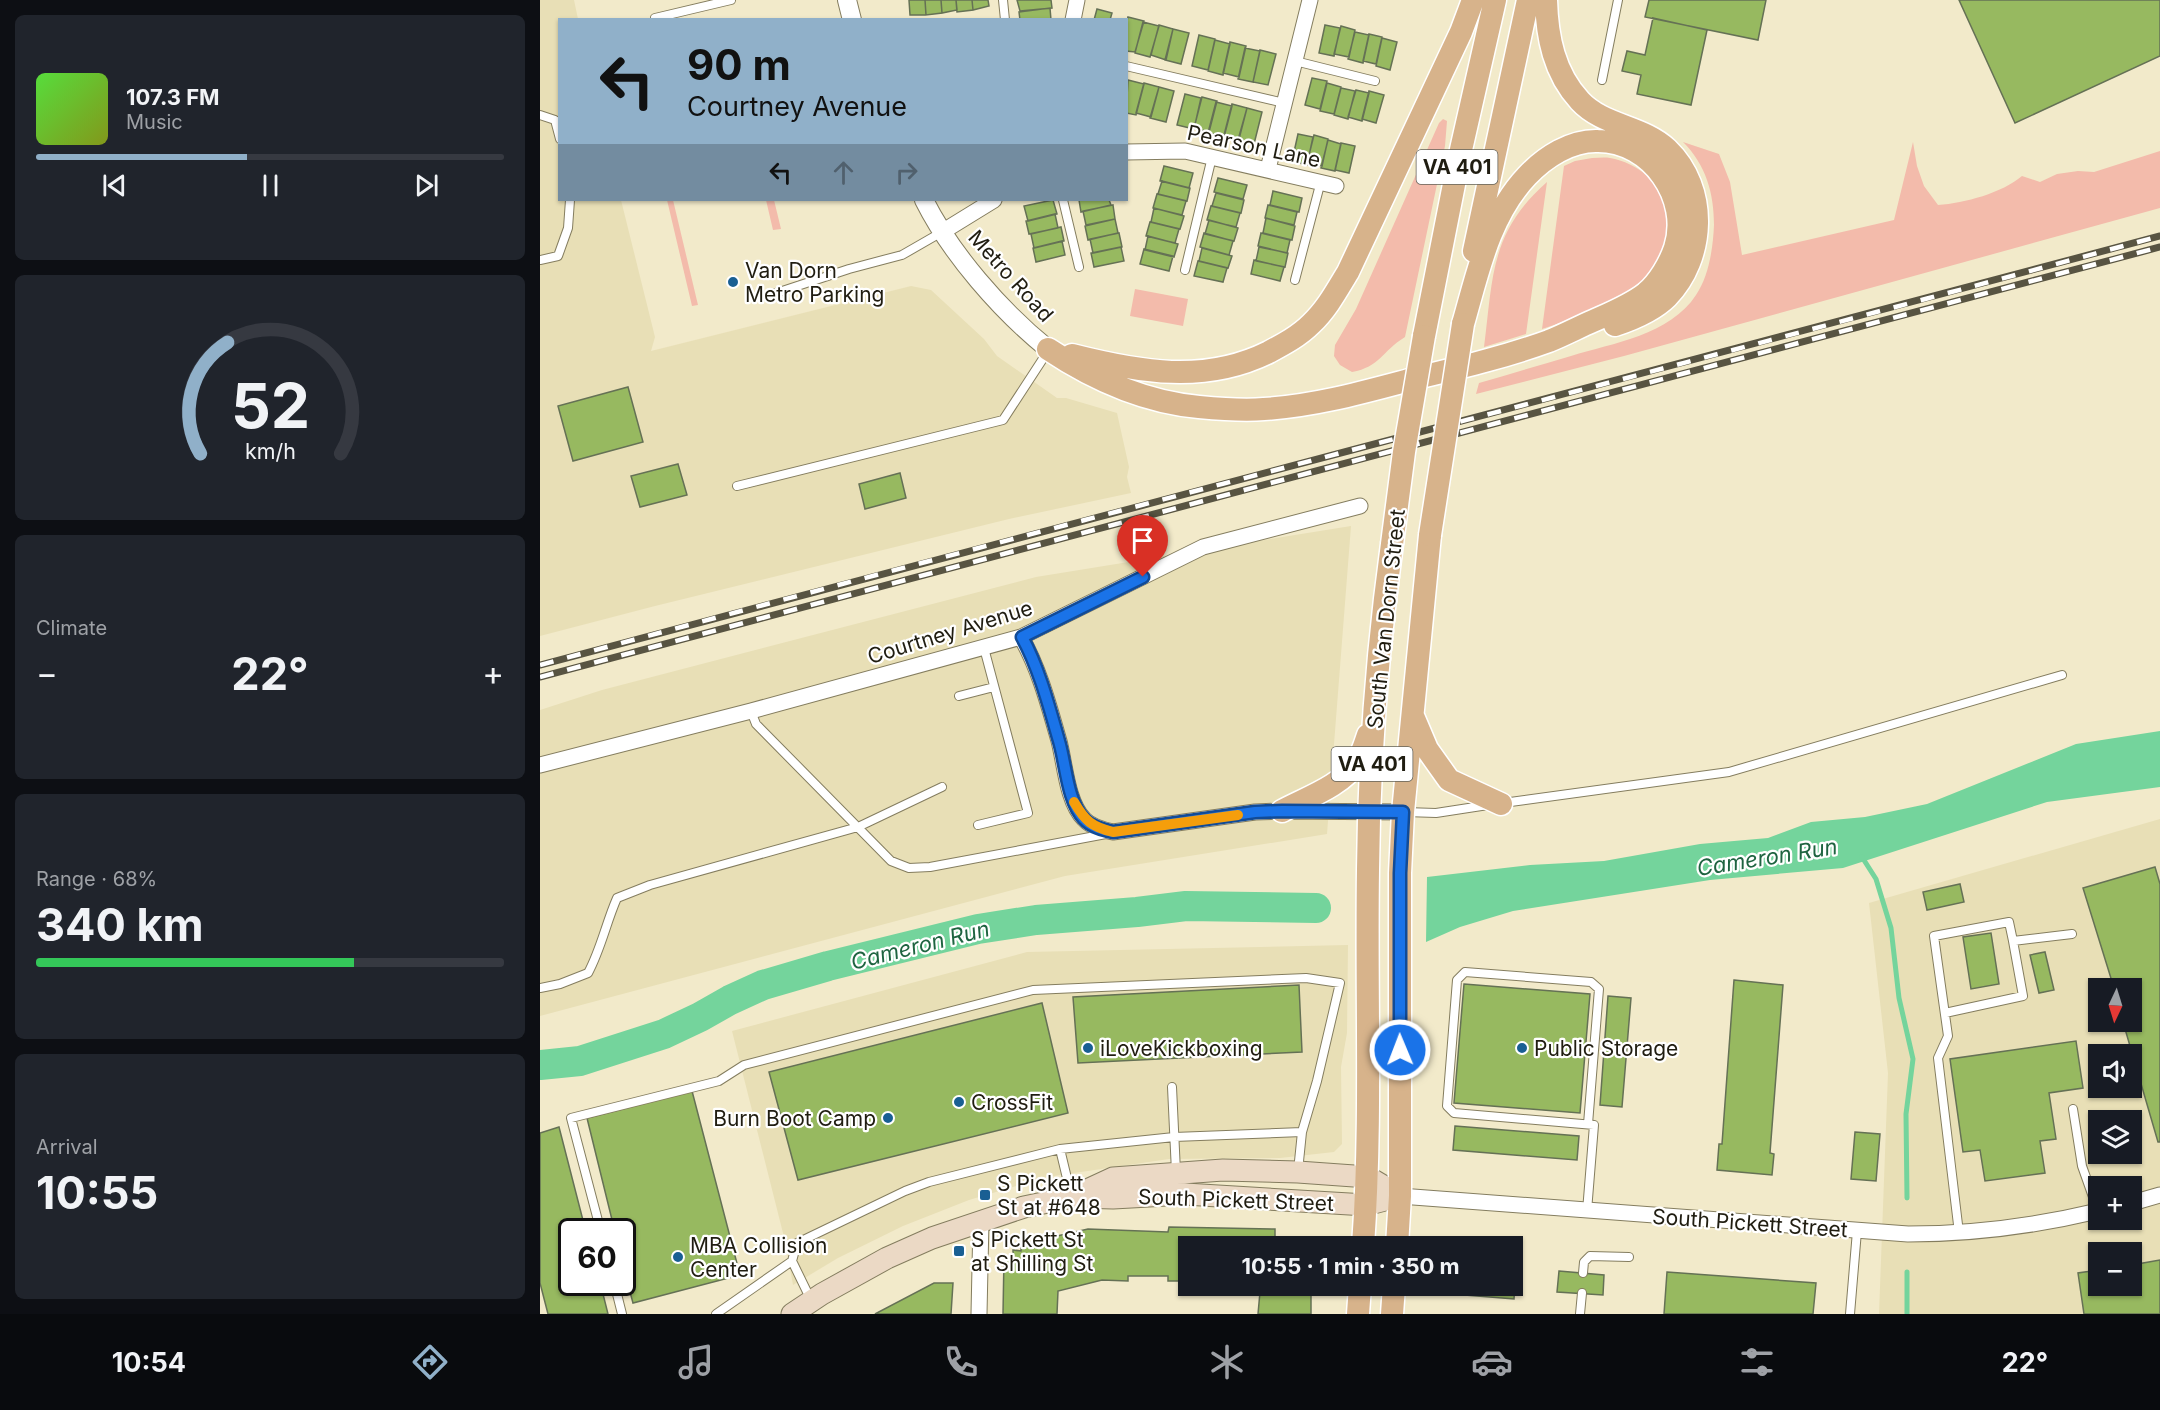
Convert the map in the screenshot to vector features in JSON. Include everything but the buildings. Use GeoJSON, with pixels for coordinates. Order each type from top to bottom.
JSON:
{"type":"FeatureCollection","features":[{"type":"Feature","properties":{"kind":"main road"},"geometry":{"type":"LineString","coordinates":[[1048,350],[1142,371],[1173,374],[1203,372],[1252,360],[1292,339],[1312,324],[1329,305],[1348,272],[1461,32],[1473,0]]}},
{"type":"Feature","properties":{"kind":"main road","name":"South Van Dorn Street"},"geometry":{"type":"LineString","coordinates":[[1364,1236],[1368,1177],[1369,811],[1382,621],[1404,452],[1424,336],[1460,154],[1495,0]]}},
{"type":"Feature","properties":{"kind":"main road","name":"South Van Dorn Street"},"geometry":{"type":"LineString","coordinates":[[1398,1236],[1400,1196],[1400,885],[1403,812],[1430,535],[1478,228],[1528,0]]}},
{"type":"Feature","properties":{"kind":"main road"},"geometry":{"type":"LineString","coordinates":[[1546,0],[1550,46],[1567,85],[1581,103],[1596,113],[1647,135],[1668,149],[1691,184],[1697,221],[1697,239],[1693,255],[1676,287],[1665,299],[1650,311],[1621,323],[1591,333],[1549,340]]}},
{"type":"Feature","properties":{"kind":"main road"},"geometry":{"type":"LineString","coordinates":[[1048,350],[1094,377],[1135,394],[1196,407],[1264,409],[1298,406],[1345,397],[1482,361],[1549,340],[1609,314],[1647,292],[1668,265],[1679,231],[1679,213],[1665,179],[1638,152],[1600,140],[1568,147],[1548,157],[1528,174],[1498,217],[1486,246],[1462,324]]}},
{"type":"Feature","properties":{"kind":"main road"},"geometry":{"type":"LineString","coordinates":[[1412,713],[1427,749],[1449,780],[1501,804]]}},
{"type":"Feature","properties":{"kind":"main road"},"geometry":{"type":"LineString","coordinates":[[1282,811],[1325,788],[1350,771],[1358,761],[1376,717]]}},
{"type":"Feature","properties":{"kind":"main road","name":"South Pickett Street"},"geometry":{"type":"LineString","coordinates":[[792,1314],[811,1300],[887,1258],[932,1238],[981,1220],[1072,1197],[1113,1178],[1223,1170],[1298,1172],[1368,1177],[1400,1196]]}},
{"type":"Feature","properties":{"kind":"main road","name":"South Pickett Street"},"geometry":{"type":"LineString","coordinates":[[1072,1197],[1113,1198],[1185,1194],[1366,1205],[1400,1196]]}},
{"type":"Feature","properties":{"kind":"main road"},"geometry":{"type":"LineString","coordinates":[[1358,1314],[1359,1296]]}},
{"type":"Feature","properties":{"kind":"main road"},"geometry":{"type":"LineString","coordinates":[[1392,1314],[1393,1296]]}},
{"type":"Feature","properties":{"kind":"street"},"geometry":{"type":"LineString","coordinates":[[847,0],[852,18]]}},
{"type":"Feature","properties":{"kind":"street"},"geometry":{"type":"LineString","coordinates":[[1073,18],[1077,0]]}},
{"type":"Feature","properties":{"kind":"street"},"geometry":{"type":"LineString","coordinates":[[1268,169],[1310,0]]}},
{"type":"Feature","properties":{"kind":"street","name":"Pearson Lane"},"geometry":{"type":"LineString","coordinates":[[1128,152],[1185,151],[1336,186]]}},
{"type":"Feature","properties":{"kind":"street","name":"Metro Road"},"geometry":{"type":"LineString","coordinates":[[925,201],[942,232],[973,272],[1011,316],[1048,350]]}},
{"type":"Feature","properties":{"kind":"street"},"geometry":{"type":"LineString","coordinates":[[942,232],[992,201]]}},
{"type":"Feature","properties":{"kind":"street","name":"Courtney Avenue"},"geometry":{"type":"LineString","coordinates":[[540,765],[751,711],[1022,637],[1203,546],[1360,506]]}},
{"type":"Feature","properties":{"kind":"street"},"geometry":{"type":"LineString","coordinates":[[1022,637],[1034,659],[1059,742],[1072,798],[1084,819],[1100,829],[1113,832],[1255,812],[1403,812]]}},
{"type":"Feature","properties":{"kind":"street"},"geometry":{"type":"LineString","coordinates":[[2142,1200],[2160,1195]]}},
{"type":"Feature","properties":{"kind":"street","name":"South Pickett Street"},"geometry":{"type":"LineString","coordinates":[[1400,1196],[1908,1234],[1959,1233],[2017,1227],[2088,1213]]}},
{"type":"Feature","properties":{"kind":"street"},"geometry":{"type":"LineString","coordinates":[[979,1314],[981,1220]]}},
{"type":"Feature","properties":{"kind":"lane"},"geometry":{"type":"LineString","coordinates":[[655,18],[731,0]]}},
{"type":"Feature","properties":{"kind":"lane"},"geometry":{"type":"LineString","coordinates":[[1003,0],[1005,18]]}},
{"type":"Feature","properties":{"kind":"lane"},"geometry":{"type":"LineString","coordinates":[[1602,80],[1618,0]]}},
{"type":"Feature","properties":{"kind":"lane"},"geometry":{"type":"LineString","coordinates":[[1295,61],[1375,81]]}},
{"type":"Feature","properties":{"kind":"lane"},"geometry":{"type":"LineString","coordinates":[[1128,66],[1284,103]]}},
{"type":"Feature","properties":{"kind":"lane"},"geometry":{"type":"LineString","coordinates":[[540,115],[555,120],[558,131]]}},
{"type":"Feature","properties":{"kind":"lane"},"geometry":{"type":"LineString","coordinates":[[1185,270],[1212,157]]}},
{"type":"Feature","properties":{"kind":"lane"},"geometry":{"type":"LineString","coordinates":[[1295,279],[1321,181]]}},
{"type":"Feature","properties":{"kind":"lane"},"geometry":{"type":"LineString","coordinates":[[540,260],[558,256],[568,228],[570,201]]}},
{"type":"Feature","properties":{"kind":"lane"},"geometry":{"type":"LineString","coordinates":[[1063,201],[1079,267]]}},
{"type":"Feature","properties":{"kind":"lane"},"geometry":{"type":"LineString","coordinates":[[767,296],[849,269],[902,255],[942,232]]}},
{"type":"Feature","properties":{"kind":"lane"},"geometry":{"type":"LineString","coordinates":[[737,486],[1003,420],[1048,350]]}},
{"type":"Feature","properties":{"kind":"lane"},"geometry":{"type":"LineString","coordinates":[[978,825],[1028,813],[984,648]]}},
{"type":"Feature","properties":{"kind":"lane"},"geometry":{"type":"LineString","coordinates":[[1403,812],[1436,813],[1729,772],[2062,675]]}},
{"type":"Feature","properties":{"kind":"lane"},"geometry":{"type":"LineString","coordinates":[[959,696],[994,687]]}},
{"type":"Feature","properties":{"kind":"lane"},"geometry":{"type":"LineString","coordinates":[[751,711],[756,724],[891,861],[909,868],[930,867],[1113,832]]}},
{"type":"Feature","properties":{"kind":"lane"},"geometry":{"type":"LineString","coordinates":[[540,988],[560,984],[588,973],[599,953],[617,898],[650,885],[858,827],[942,788]]}},
{"type":"Feature","properties":{"kind":"lane"},"geometry":{"type":"LineString","coordinates":[[1945,1014],[2023,996],[2009,922],[1934,936],[1948,1036],[1938,1058],[1959,1233]]}},
{"type":"Feature","properties":{"kind":"lane"},"geometry":{"type":"LineString","coordinates":[[2013,941],[2072,934]]}},
{"type":"Feature","properties":{"kind":"lane"},"geometry":{"type":"LineString","coordinates":[[1587,1211],[1594,1125],[1454,1113],[1447,1106],[1457,980],[1465,972],[1591,982],[1599,989],[1588,1124]]}},
{"type":"Feature","properties":{"kind":"lane"},"geometry":{"type":"LineString","coordinates":[[597,1218],[571,1118],[719,1081],[744,1065],[1032,990],[1306,978],[1340,983],[1317,1081],[1302,1132],[1298,1172]]}},
{"type":"Feature","properties":{"kind":"lane"},"geometry":{"type":"LineString","coordinates":[[1172,1087],[1176,1172]]}},
{"type":"Feature","properties":{"kind":"lane"},"geometry":{"type":"LineString","coordinates":[[2073,1109],[2082,1166],[2088,1183]]}},
{"type":"Feature","properties":{"kind":"lane"},"geometry":{"type":"LineString","coordinates":[[716,1314],[792,1261],[797,1243],[905,1191],[929,1182],[1060,1149],[1174,1137],[1302,1132]]}},
{"type":"Feature","properties":{"kind":"lane"},"geometry":{"type":"LineString","coordinates":[[1060,1149],[1072,1197]]}},
{"type":"Feature","properties":{"kind":"lane"},"geometry":{"type":"LineString","coordinates":[[1850,1314],[1857,1231]]}},
{"type":"Feature","properties":{"kind":"lane"},"geometry":{"type":"LineString","coordinates":[[1583,1273],[1584,1262],[1590,1256],[1629,1257]]}},
{"type":"Feature","properties":{"kind":"lane"},"geometry":{"type":"LineString","coordinates":[[792,1261],[811,1300]]}},
{"type":"Feature","properties":{"kind":"lane"},"geometry":{"type":"LineString","coordinates":[[1580,1314],[1582,1293]]}},
{"type":"Feature","properties":{"kind":"lane"},"geometry":{"type":"LineString","coordinates":[[618,1296],[622,1314]]}},
{"type":"Feature","properties":{"kind":"shaded area"},"geometry":{"type":"Polygon","coordinates":[[[540,0],[574,0],[578,18],[558,18],[558,201],[621,201],[655,337],[651,351],[911,286],[931,290],[984,339],[997,356],[1057,398],[1066,398],[1117,413],[1129,467],[1127,477],[1131,493],[1009,519],[540,636],[540,0]]]}},
{"type":"Feature","properties":{"kind":"shaded area"},"geometry":{"type":"Polygon","coordinates":[[[1443,119],[1447,121],[1445,146],[1405,337],[1369,366],[1352,372],[1340,365],[1334,356],[1335,345],[1356,309],[1439,123],[1443,119]]]}},
{"type":"Feature","properties":{"kind":"shaded area"},"geometry":{"type":"Polygon","coordinates":[[[1683,142],[1719,154],[1730,182],[1742,255],[1894,220],[1913,142],[1917,166],[1924,186],[1938,205],[1983,196],[2022,176],[2040,182],[2057,174],[2078,171],[2094,172],[2160,151],[2160,208],[1624,356],[1476,394],[1479,383],[1640,336],[1671,320],[1685,309],[1696,295],[1707,271],[1714,225],[1707,180],[1698,160],[1683,142]]]}},
{"type":"Feature","properties":{"kind":"shaded area"},"geometry":{"type":"Polygon","coordinates":[[[1592,158],[1620,160],[1647,176],[1664,201],[1668,227],[1666,241],[1655,267],[1637,287],[1612,302],[1542,329],[1564,166],[1592,158]]]}},
{"type":"Feature","properties":{"kind":"shaded area"},"geometry":{"type":"Polygon","coordinates":[[[1547,182],[1526,334],[1484,347],[1493,277],[1504,238],[1514,219],[1547,182]]]}},
{"type":"Feature","properties":{"kind":"shaded area"},"geometry":{"type":"Polygon","coordinates":[[[667,201],[673,201],[698,305],[692,306],[667,201]]]}},
{"type":"Feature","properties":{"kind":"shaded area"},"geometry":{"type":"Polygon","coordinates":[[[766,201],[774,201],[781,229],[773,230],[766,201]]]}},
{"type":"Feature","properties":{"kind":"shaded area"},"geometry":{"type":"Polygon","coordinates":[[[1135,289],[1188,299],[1183,326],[1130,316],[1135,289]]]}},
{"type":"Feature","properties":{"kind":"shaded area"},"geometry":{"type":"Polygon","coordinates":[[[1351,526],[1327,834],[1065,876],[540,1016],[540,710],[602,690],[1036,577],[1351,526]]]}},
{"type":"Feature","properties":{"kind":"shaded area"},"geometry":{"type":"Polygon","coordinates":[[[2160,819],[2160,1314],[1879,1314],[1888,1073],[1869,903],[2160,819]]]}},
{"type":"Feature","properties":{"kind":"shaded area"},"geometry":{"type":"Polygon","coordinates":[[[1348,945],[1347,1033],[1341,1067],[1342,1144],[1334,1152],[1280,1158],[1169,1159],[1047,1177],[969,1200],[903,1226],[838,1258],[793,1285],[785,1241],[732,1031],[1027,952],[1348,945]]]}},
{"type":"Feature","properties":{"kind":"water"},"geometry":{"type":"Polygon","coordinates":[[[2160,731],[2160,787],[2047,802],[1843,868],[1710,880],[1513,911],[1460,927],[1426,942],[1427,877],[1530,865],[1604,861],[1700,844],[1768,838],[1811,822],[1865,817],[1927,804],[2076,744],[2160,731]]]}},
{"type":"Feature","properties":{"kind":"water"},"geometry":{"type":"Polygon","coordinates":[[[630,1044],[587,1064],[540,1075],[540,1052],[590,1052],[604,1047],[630,1044]]]}},
{"type":"Feature","properties":{"kind":"waterway"},"geometry":{"type":"LineString","coordinates":[[1862,857],[1876,879],[1891,928],[1899,998],[1913,1059],[1906,1114],[1907,1198]]}},
{"type":"Feature","properties":{"kind":"waterway","name":"Cameron Run"},"geometry":{"type":"LineString","coordinates":[[540,1065],[580,1061],[664,1034],[763,985],[828,966],[978,929],[1036,920],[1186,906],[1316,908]]}},
{"type":"Feature","properties":{"kind":"waterway"},"geometry":{"type":"LineString","coordinates":[[1907,1272],[1907,1314]]}},
{"type":"Feature","properties":{"kind":"railway"},"geometry":{"type":"LineString","coordinates":[[540,665],[2160,236]]}},
{"type":"Feature","properties":{"kind":"railway"},"geometry":{"type":"LineString","coordinates":[[540,677],[2160,247]]}},
{"type":"Feature","properties":{"kind":"slow traffic"},"geometry":{"type":"LineString","coordinates":[[1074,802],[1084,819],[1100,829],[1113,832],[1238,815]]}},
{"type":"Feature","properties":{"kind":"place","name":"Van Dorn Metro Parking"},"geometry":{"type":"Point","coordinates":[733,282]}},
{"type":"Feature","properties":{"kind":"place","name":"iLoveKickboxing"},"geometry":{"type":"Point","coordinates":[1088,1048]}},
{"type":"Feature","properties":{"kind":"place","name":"Public Storage"},"geometry":{"type":"Point","coordinates":[1522,1048]}},
{"type":"Feature","properties":{"kind":"place","name":"CrossFit"},"geometry":{"type":"Point","coordinates":[959,1102]}},
{"type":"Feature","properties":{"kind":"place","name":"Burn Boot Camp"},"geometry":{"type":"Point","coordinates":[888,1118]}},
{"type":"Feature","properties":{"kind":"place","name":"S Pickett St at #648"},"geometry":{"type":"Point","coordinates":[985,1195]}},
{"type":"Feature","properties":{"kind":"place","name":"S Pickett St at Shilling St"},"geometry":{"type":"Point","coordinates":[959,1251]}},
{"type":"Feature","properties":{"kind":"place","name":"MBA Collision Center"},"geometry":{"type":"Point","coordinates":[678,1257]}},
{"type":"Feature","properties":{"kind":"route"},"geometry":{"type":"LineString","coordinates":[[1143,577],[1022,637],[1034,659],[1059,742],[1072,798],[1084,819],[1100,829],[1113,832],[1255,812],[1403,812],[1400,873],[1400,1050]]}}]}
